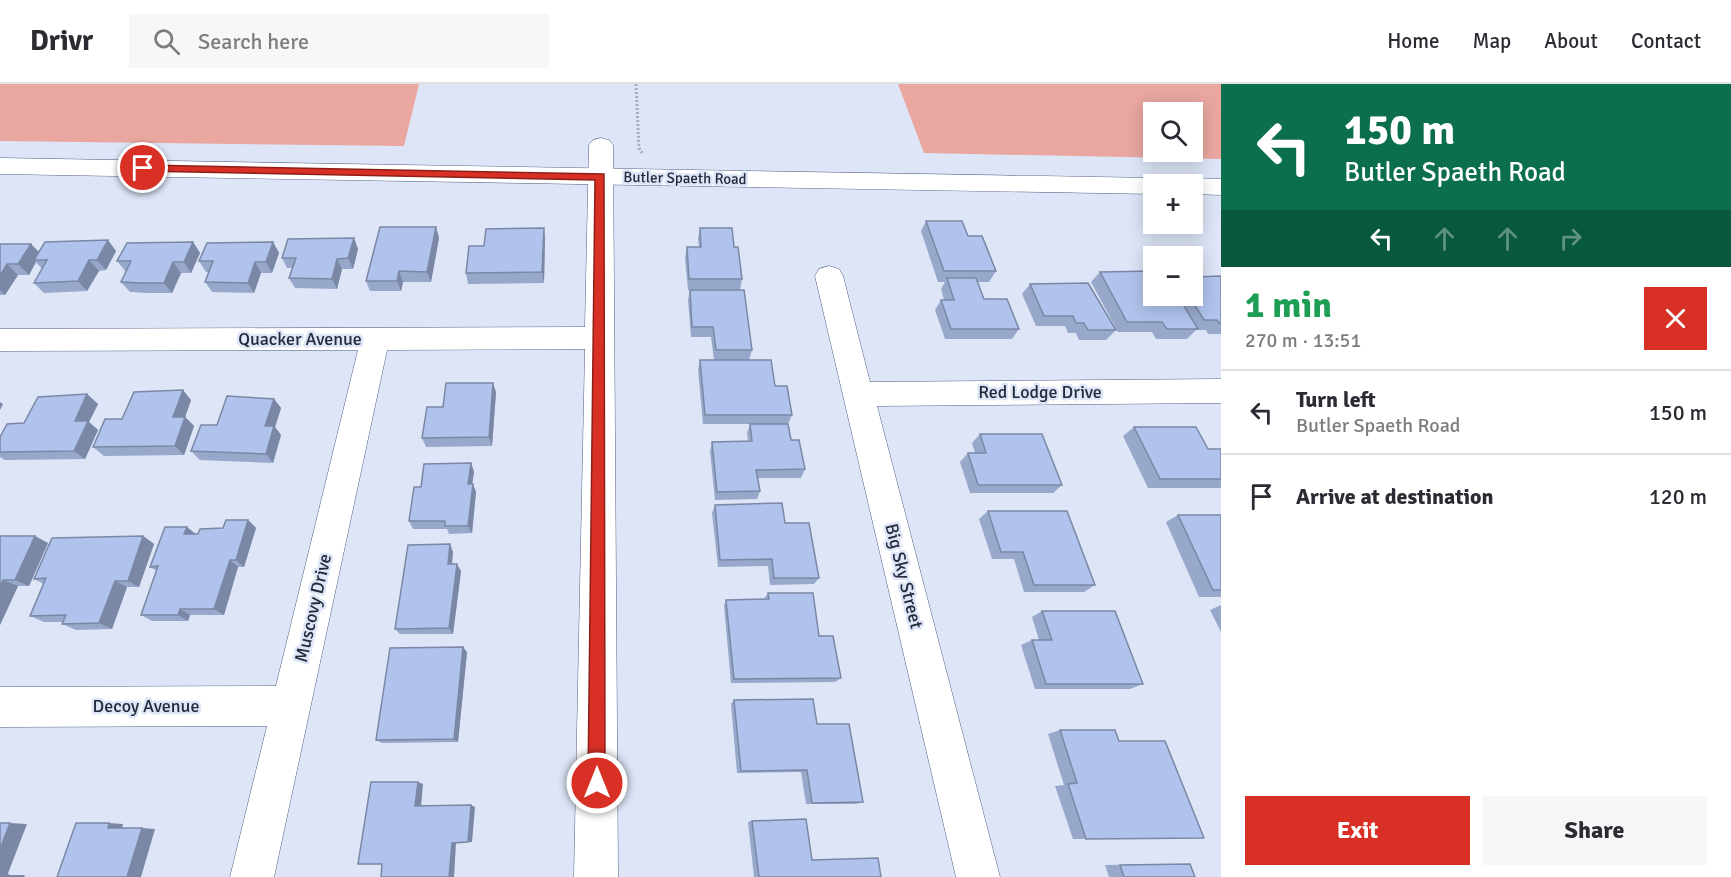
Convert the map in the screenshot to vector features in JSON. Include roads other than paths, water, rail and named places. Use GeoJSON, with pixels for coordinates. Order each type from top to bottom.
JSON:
{"type":"FeatureCollection","features":[{"type":"Feature","properties":{"kind":"street","name":"Butler Spaeth Road"},"geometry":{"type":"LineString","coordinates":[[0,166],[601,161],[1143,186]]}},
{"type":"Feature","properties":{"kind":"street"},"geometry":{"type":"LineString","coordinates":[[596,877],[601,161]]}},
{"type":"Feature","properties":{"kind":"street"},"geometry":{"type":"LineString","coordinates":[[1203,186],[1221,187]]}},
{"type":"Feature","properties":{"kind":"street","name":"Big Sky Street"},"geometry":{"type":"LineString","coordinates":[[829,276],[978,877]]}},
{"type":"Feature","properties":{"kind":"street","name":"Quacker Avenue"},"geometry":{"type":"LineString","coordinates":[[0,340],[599,338]]}},
{"type":"Feature","properties":{"kind":"street","name":"Muscovy Drive"},"geometry":{"type":"LineString","coordinates":[[252,877],[375,339]]}},
{"type":"Feature","properties":{"kind":"street","name":"Red Lodge Drive"},"geometry":{"type":"LineString","coordinates":[[859,393],[1221,391]]}},
{"type":"Feature","properties":{"kind":"street","name":"Decoy Avenue"},"geometry":{"type":"LineString","coordinates":[[0,706],[291,706]]}}]}
